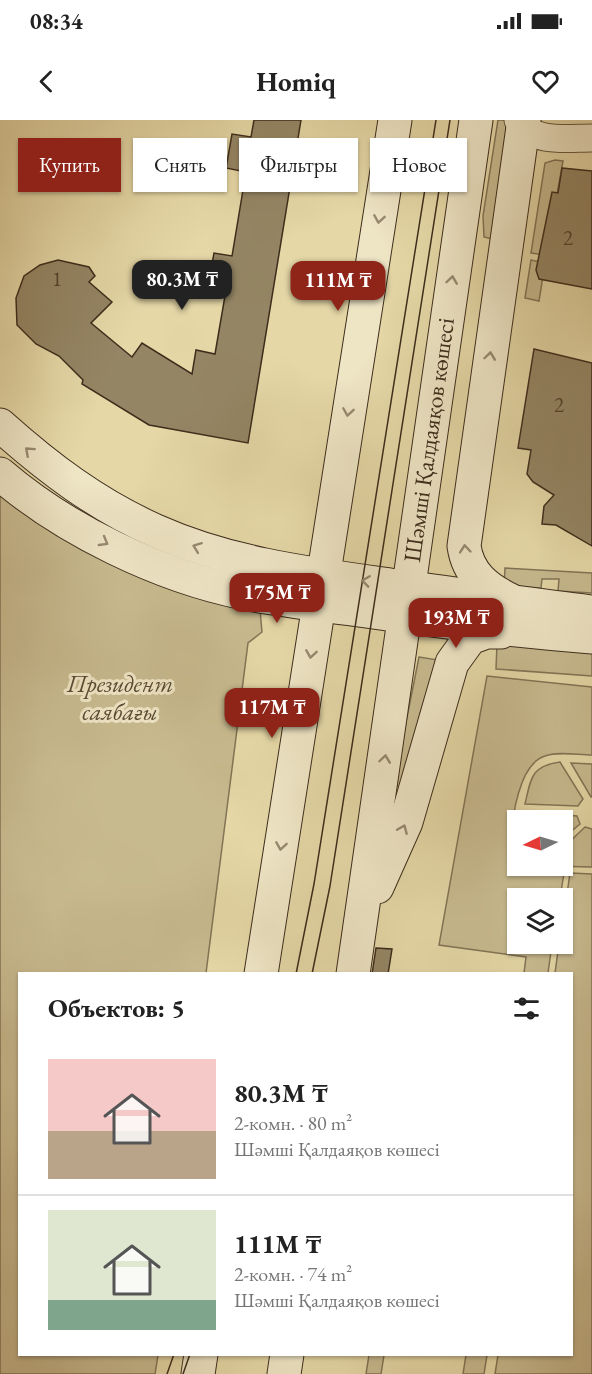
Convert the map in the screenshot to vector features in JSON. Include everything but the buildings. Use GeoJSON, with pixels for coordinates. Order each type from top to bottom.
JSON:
{"type":"FeatureCollection","features":[{"type":"Feature","properties":{"kind":"main road"},"geometry":{"type":"LineString","coordinates":[[261,972],[395,120]]}},
{"type":"Feature","properties":{"kind":"main road","name":"Шәмші Қалдаяқов көшесі"},"geometry":{"type":"LineString","coordinates":[[353,972],[476,120]]}},
{"type":"Feature","properties":{"kind":"main road"},"geometry":{"type":"LineString","coordinates":[[516,617],[479,580],[466,558],[464,546],[521,123]]}},
{"type":"Feature","properties":{"kind":"main road"},"geometry":{"type":"LineString","coordinates":[[0,424],[53,471],[94,499],[156,531],[212,552],[273,567],[321,590]]}},
{"type":"Feature","properties":{"kind":"main road"},"geometry":{"type":"LineString","coordinates":[[0,474],[54,512],[110,546],[164,569],[243,593],[321,590],[516,617],[592,638]]}},
{"type":"Feature","properties":{"kind":"main road"},"geometry":{"type":"LineString","coordinates":[[362,921],[406,822],[452,663],[470,638],[516,617],[592,612]]}},
{"type":"Feature","properties":{"kind":"main road"},"geometry":{"type":"LineString","coordinates":[[198,1374],[201,1356]]}},
{"type":"Feature","properties":{"kind":"main road"},"geometry":{"type":"LineString","coordinates":[[284,1374],[287,1356]]}},
{"type":"Feature","properties":{"kind":"street"},"geometry":{"type":"LineString","coordinates":[[521,123],[539,136],[592,138]]}},
{"type":"Feature","properties":{"kind":"green space"},"geometry":{"type":"Polygon","coordinates":[[[498,120],[510,120],[500,241],[484,237],[483,216],[498,120]]]}},
{"type":"Feature","properties":{"kind":"green space"},"geometry":{"type":"Polygon","coordinates":[[[555,160],[563,161],[546,255],[531,253],[545,163],[555,160]]]}},
{"type":"Feature","properties":{"kind":"green space"},"geometry":{"type":"Polygon","coordinates":[[[531,260],[545,263],[539,301],[525,298],[531,260]]]}},
{"type":"Feature","properties":{"kind":"green space","name":"Президент саябағы"},"geometry":{"type":"Polygon","coordinates":[[[0,489],[260,610],[262,632],[248,643],[206,972],[18,972],[18,1356],[158,1356],[155,1374],[0,1374],[0,489]]]}},
{"type":"Feature","properties":{"kind":"green space"},"geometry":{"type":"Polygon","coordinates":[[[505,568],[592,573],[592,593],[558,591],[559,579],[542,579],[541,588],[504,586],[505,568]]]}},
{"type":"Feature","properties":{"kind":"green space"},"geometry":{"type":"Polygon","coordinates":[[[497,643],[592,650],[592,676],[496,669],[497,643]]]}},
{"type":"Feature","properties":{"kind":"green space"},"geometry":{"type":"Polygon","coordinates":[[[419,657],[438,660],[420,714],[403,795],[382,843],[419,657]]]}},
{"type":"Feature","properties":{"kind":"green space"},"geometry":{"type":"Polygon","coordinates":[[[487,676],[592,687],[592,755],[556,754],[536,761],[523,781],[515,810],[507,810],[507,876],[564,876],[562,888],[507,888],[507,954],[551,954],[548,972],[524,972],[526,957],[439,945],[487,676]]]}},
{"type":"Feature","properties":{"kind":"green space"},"geometry":{"type":"Polygon","coordinates":[[[560,762],[583,799],[578,806],[525,804],[531,780],[538,770],[560,762]]]}},
{"type":"Feature","properties":{"kind":"green space"},"geometry":{"type":"Polygon","coordinates":[[[571,763],[592,764],[592,797],[591,797],[571,763]]]}},
{"type":"Feature","properties":{"kind":"green space"},"geometry":{"type":"Polygon","coordinates":[[[573,816],[577,816],[580,824],[573,830],[573,816]]]}},
{"type":"Feature","properties":{"kind":"green space"},"geometry":{"type":"Polygon","coordinates":[[[585,827],[592,829],[592,867],[573,867],[573,838],[585,827]]]}},
{"type":"Feature","properties":{"kind":"green space"},"geometry":{"type":"Polygon","coordinates":[[[573,873],[592,874],[592,1374],[495,1374],[498,1356],[573,1356],[573,972],[555,972],[558,954],[573,954],[573,888],[568,888],[570,876],[573,876],[573,873]]]}},
{"type":"Feature","properties":{"kind":"green space"},"geometry":{"type":"Polygon","coordinates":[[[369,1356],[384,1356],[381,1374],[366,1374],[369,1356]]]}},
{"type":"Feature","properties":{"kind":"green space"},"geometry":{"type":"Polygon","coordinates":[[[466,1356],[487,1356],[484,1374],[463,1374],[466,1356]]]}},
{"type":"Feature","properties":{"kind":"tram line"},"geometry":{"type":"LineString","coordinates":[[296,972],[314,884],[436,120]]}},
{"type":"Feature","properties":{"kind":"tram line"},"geometry":{"type":"LineString","coordinates":[[312,972],[330,886],[450,120]]}},
{"type":"Feature","properties":{"kind":"tram line"},"geometry":{"type":"LineString","coordinates":[[167,1374],[173,1356]]}},
{"type":"Feature","properties":{"kind":"tram line"},"geometry":{"type":"LineString","coordinates":[[183,1374],[189,1356]]}}]}
